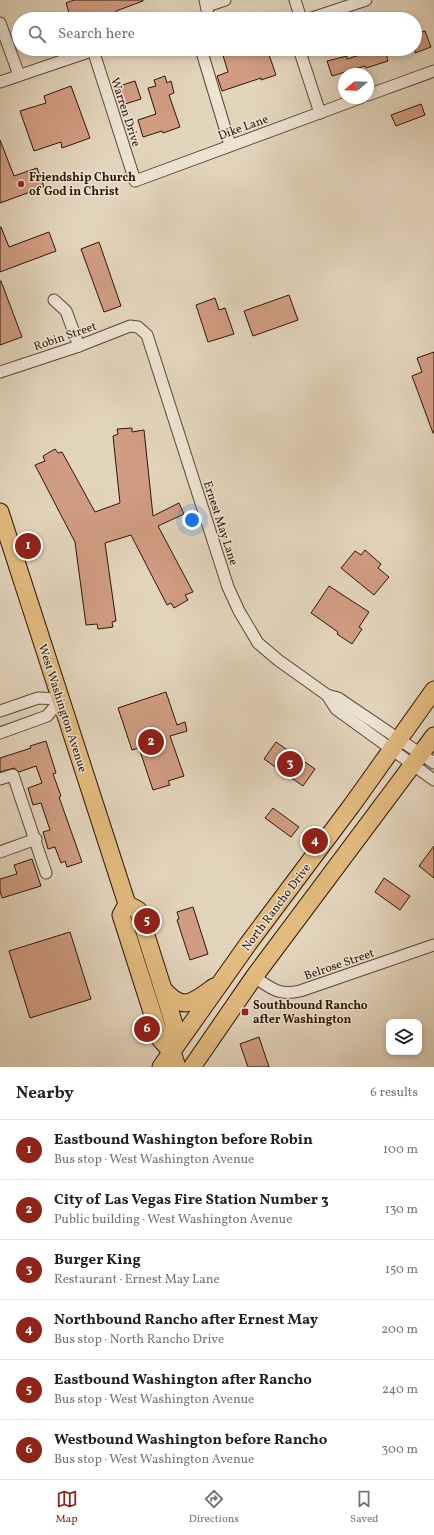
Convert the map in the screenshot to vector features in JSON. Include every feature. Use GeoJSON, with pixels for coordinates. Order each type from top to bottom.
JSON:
{"type":"FeatureCollection","features":[{"type":"Feature","properties":{"kind":"main road","name":"West Washington Avenue"},"geometry":{"type":"LineString","coordinates":[[0,512],[127,904],[138,910],[174,1024],[174,1060]]}},
{"type":"Feature","properties":{"kind":"main road","name":"North Rancho Drive"},"geometry":{"type":"LineString","coordinates":[[161,1067],[174,1060],[222,981],[434,690]]}},
{"type":"Feature","properties":{"kind":"main road","name":"North Rancho Drive"},"geometry":{"type":"LineString","coordinates":[[192,1067],[254,977],[422,760],[434,736]]}},
{"type":"Feature","properties":{"kind":"main road"},"geometry":{"type":"LineString","coordinates":[[127,904],[121,916],[161,1040],[174,1060]]}},
{"type":"Feature","properties":{"kind":"main road"},"geometry":{"type":"LineString","coordinates":[[163,989],[171,998],[184,1004],[202,996],[222,981]]}},
{"type":"Feature","properties":{"kind":"street"},"geometry":{"type":"LineString","coordinates":[[206,3],[225,0]]}},
{"type":"Feature","properties":{"kind":"street"},"geometry":{"type":"LineString","coordinates":[[295,0],[299,12]]}},
{"type":"Feature","properties":{"kind":"street"},"geometry":{"type":"LineString","coordinates":[[330,12],[366,0]]}},
{"type":"Feature","properties":{"kind":"street"},"geometry":{"type":"LineString","coordinates":[[0,23],[12,56]]}},
{"type":"Feature","properties":{"kind":"street"},"geometry":{"type":"LineString","coordinates":[[12,56],[19,75]]}},
{"type":"Feature","properties":{"kind":"street"},"geometry":{"type":"LineString","coordinates":[[0,82],[77,56]]}},
{"type":"Feature","properties":{"kind":"street","name":"Warren Drive"},"geometry":{"type":"LineString","coordinates":[[97,56],[135,181]]}},
{"type":"Feature","properties":{"kind":"street"},"geometry":{"type":"LineString","coordinates":[[203,56],[230,145]]}},
{"type":"Feature","properties":{"kind":"street"},"geometry":{"type":"LineString","coordinates":[[300,56],[320,113]]}},
{"type":"Feature","properties":{"kind":"street"},"geometry":{"type":"LineString","coordinates":[[374,93],[434,71]]}},
{"type":"Feature","properties":{"kind":"street","name":"Dike Lane"},"geometry":{"type":"LineString","coordinates":[[135,181],[344,104]]}},
{"type":"Feature","properties":{"kind":"street"},"geometry":{"type":"LineString","coordinates":[[54,300],[66,311],[79,346]]}},
{"type":"Feature","properties":{"kind":"street","name":"Robin Street"},"geometry":{"type":"LineString","coordinates":[[0,372],[79,346],[130,326],[138,327]]}},
{"type":"Feature","properties":{"kind":"street","name":"Ernest May Lane"},"geometry":{"type":"LineString","coordinates":[[138,327],[147,335],[228,587],[239,611],[258,643],[278,660],[327,695],[338,698],[395,745],[422,760],[434,780]]}},
{"type":"Feature","properties":{"kind":"street"},"geometry":{"type":"LineString","coordinates":[[0,711],[38,698],[61,699]]}},
{"type":"Feature","properties":{"kind":"street"},"geometry":{"type":"LineString","coordinates":[[0,734],[47,716],[61,699]]}},
{"type":"Feature","properties":{"kind":"street"},"geometry":{"type":"LineString","coordinates":[[0,779],[13,775],[36,839],[46,873]]}},
{"type":"Feature","properties":{"kind":"street"},"geometry":{"type":"LineString","coordinates":[[0,852],[36,839]]}},
{"type":"Feature","properties":{"kind":"street","name":"Belrose Street"},"geometry":{"type":"LineString","coordinates":[[254,977],[280,993],[289,994],[434,945]]}},
{"type":"Feature","properties":{"kind":"building"},"geometry":{"type":"Polygon","coordinates":[[[74,0],[143,0],[116,12],[69,12],[66,3],[74,0]]]}},
{"type":"Feature","properties":{"kind":"building"},"geometry":{"type":"Polygon","coordinates":[[[425,31],[431,47],[422,50],[422,32],[425,31]]]}},
{"type":"Feature","properties":{"kind":"building"},"geometry":{"type":"Polygon","coordinates":[[[223,56],[269,56],[276,75],[261,80],[261,78],[222,91],[217,76],[228,72],[223,56]]]}},
{"type":"Feature","properties":{"kind":"building"},"geometry":{"type":"Polygon","coordinates":[[[347,56],[347,59],[357,56],[387,56],[388,61],[366,68],[365,66],[358,68],[338,68],[338,74],[332,76],[327,61],[347,56]]]}},
{"type":"Feature","properties":{"kind":"building"},"geometry":{"type":"Polygon","coordinates":[[[165,76],[167,83],[171,81],[174,93],[169,95],[180,127],[163,133],[162,131],[143,137],[138,120],[156,114],[148,88],[156,86],[154,80],[165,76]]]}},
{"type":"Feature","properties":{"kind":"building"},"geometry":{"type":"Polygon","coordinates":[[[135,81],[141,99],[125,104],[119,86],[135,81]]]}},
{"type":"Feature","properties":{"kind":"building"},"geometry":{"type":"Polygon","coordinates":[[[71,86],[90,138],[62,148],[61,142],[34,151],[20,111],[46,103],[44,96],[71,86]]]}},
{"type":"Feature","properties":{"kind":"building"},"geometry":{"type":"Polygon","coordinates":[[[421,104],[425,115],[396,126],[391,115],[421,104]]]}},
{"type":"Feature","properties":{"kind":"building","name":"Friendship Church of God in Christ"},"geometry":{"type":"Polygon","coordinates":[[[0,140],[14,176],[37,168],[44,187],[0,203],[0,140]]]}},
{"type":"Feature","properties":{"kind":"building"},"geometry":{"type":"Polygon","coordinates":[[[0,227],[9,247],[49,232],[56,251],[0,272],[0,227]]]}},
{"type":"Feature","properties":{"kind":"building"},"geometry":{"type":"Polygon","coordinates":[[[99,242],[121,306],[104,312],[81,249],[99,242]]]}},
{"type":"Feature","properties":{"kind":"building"},"geometry":{"type":"Polygon","coordinates":[[[0,281],[22,337],[0,345],[0,281]]]}},
{"type":"Feature","properties":{"kind":"building"},"geometry":{"type":"Polygon","coordinates":[[[289,295],[298,320],[253,336],[244,311],[289,295]]]}},
{"type":"Feature","properties":{"kind":"building"},"geometry":{"type":"Polygon","coordinates":[[[215,298],[219,310],[225,308],[234,334],[208,342],[196,305],[215,298]]]}},
{"type":"Feature","properties":{"kind":"building"},"geometry":{"type":"Polygon","coordinates":[[[434,352],[433,433],[412,376],[422,372],[417,358],[434,352]]]}},
{"type":"Feature","properties":{"kind":"building"},"geometry":{"type":"Polygon","coordinates":[[[132,428],[132,432],[144,430],[153,516],[179,503],[184,514],[158,526],[193,592],[185,595],[188,600],[174,608],[171,603],[167,605],[131,535],[105,543],[116,621],[112,622],[113,627],[98,629],[97,624],[86,625],[75,542],[35,465],[45,461],[43,456],[55,449],[58,453],[62,452],[95,512],[120,503],[113,436],[118,434],[117,429],[132,428]]]}},
{"type":"Feature","properties":{"kind":"building"},"geometry":{"type":"Polygon","coordinates":[[[365,550],[381,564],[378,568],[389,577],[374,595],[341,568],[355,551],[361,555],[365,550]]]}},
{"type":"Feature","properties":{"kind":"building"},"geometry":{"type":"Polygon","coordinates":[[[329,586],[369,612],[359,627],[362,629],[352,644],[311,613],[329,586]]]}},
{"type":"Feature","properties":{"kind":"building"},"geometry":{"type":"Polygon","coordinates":[[[166,692],[177,725],[185,722],[187,731],[170,736],[184,776],[168,781],[170,785],[153,790],[139,748],[132,750],[118,708],[166,692]]]}},
{"type":"Feature","properties":{"kind":"building"},"geometry":{"type":"Polygon","coordinates":[[[46,741],[56,773],[53,774],[61,796],[59,797],[82,862],[67,867],[65,861],[61,863],[55,847],[48,849],[43,832],[50,830],[41,803],[33,805],[28,788],[42,783],[36,766],[19,772],[14,768],[0,772],[0,758],[31,748],[30,746],[46,741]]]}},
{"type":"Feature","properties":{"kind":"building"},"geometry":{"type":"Polygon","coordinates":[[[276,742],[315,769],[303,786],[264,759],[276,742]]]}},
{"type":"Feature","properties":{"kind":"building"},"geometry":{"type":"Polygon","coordinates":[[[273,808],[299,827],[291,837],[265,818],[273,808]]]}},
{"type":"Feature","properties":{"kind":"building"},"geometry":{"type":"Polygon","coordinates":[[[434,846],[434,878],[419,866],[434,846]]]}},
{"type":"Feature","properties":{"kind":"building"},"geometry":{"type":"Polygon","coordinates":[[[32,859],[41,886],[2,898],[0,891],[0,879],[17,874],[14,865],[32,859]]]}},
{"type":"Feature","properties":{"kind":"building"},"geometry":{"type":"Polygon","coordinates":[[[384,878],[410,896],[400,910],[375,892],[384,878]]]}},
{"type":"Feature","properties":{"kind":"building"},"geometry":{"type":"Polygon","coordinates":[[[193,907],[208,954],[190,960],[177,920],[179,919],[177,912],[193,907]]]}},
{"type":"Feature","properties":{"kind":"building"},"geometry":{"type":"Polygon","coordinates":[[[70,932],[91,999],[30,1018],[9,951],[70,932]]]}},
{"type":"Feature","properties":{"kind":"building"},"geometry":{"type":"Polygon","coordinates":[[[259,1037],[269,1067],[248,1067],[240,1044],[259,1037]]]}},
{"type":"Feature","properties":{"kind":"place","name":"Friendship Church of God in Christ"},"geometry":{"type":"Point","coordinates":[21,184]}},
{"type":"Feature","properties":{"kind":"place","name":"Eastbound Washington before Robin"},"geometry":{"type":"Point","coordinates":[28,546]}},
{"type":"Feature","properties":{"kind":"place","name":"City of Las Vegas Fire Station Number 3"},"geometry":{"type":"Point","coordinates":[151,742]}},
{"type":"Feature","properties":{"kind":"place","name":"Burger King"},"geometry":{"type":"Point","coordinates":[290,764]}},
{"type":"Feature","properties":{"kind":"place","name":"Northbound Rancho after Ernest May"},"geometry":{"type":"Point","coordinates":[315,841]}},
{"type":"Feature","properties":{"kind":"place","name":"Eastbound Washington after Rancho"},"geometry":{"type":"Point","coordinates":[147,921]}},
{"type":"Feature","properties":{"kind":"place","name":"Southbound Rancho after Washington"},"geometry":{"type":"Point","coordinates":[245,1012]}},
{"type":"Feature","properties":{"kind":"place","name":"Westbound Washington before Rancho"},"geometry":{"type":"Point","coordinates":[147,1029]}}]}
